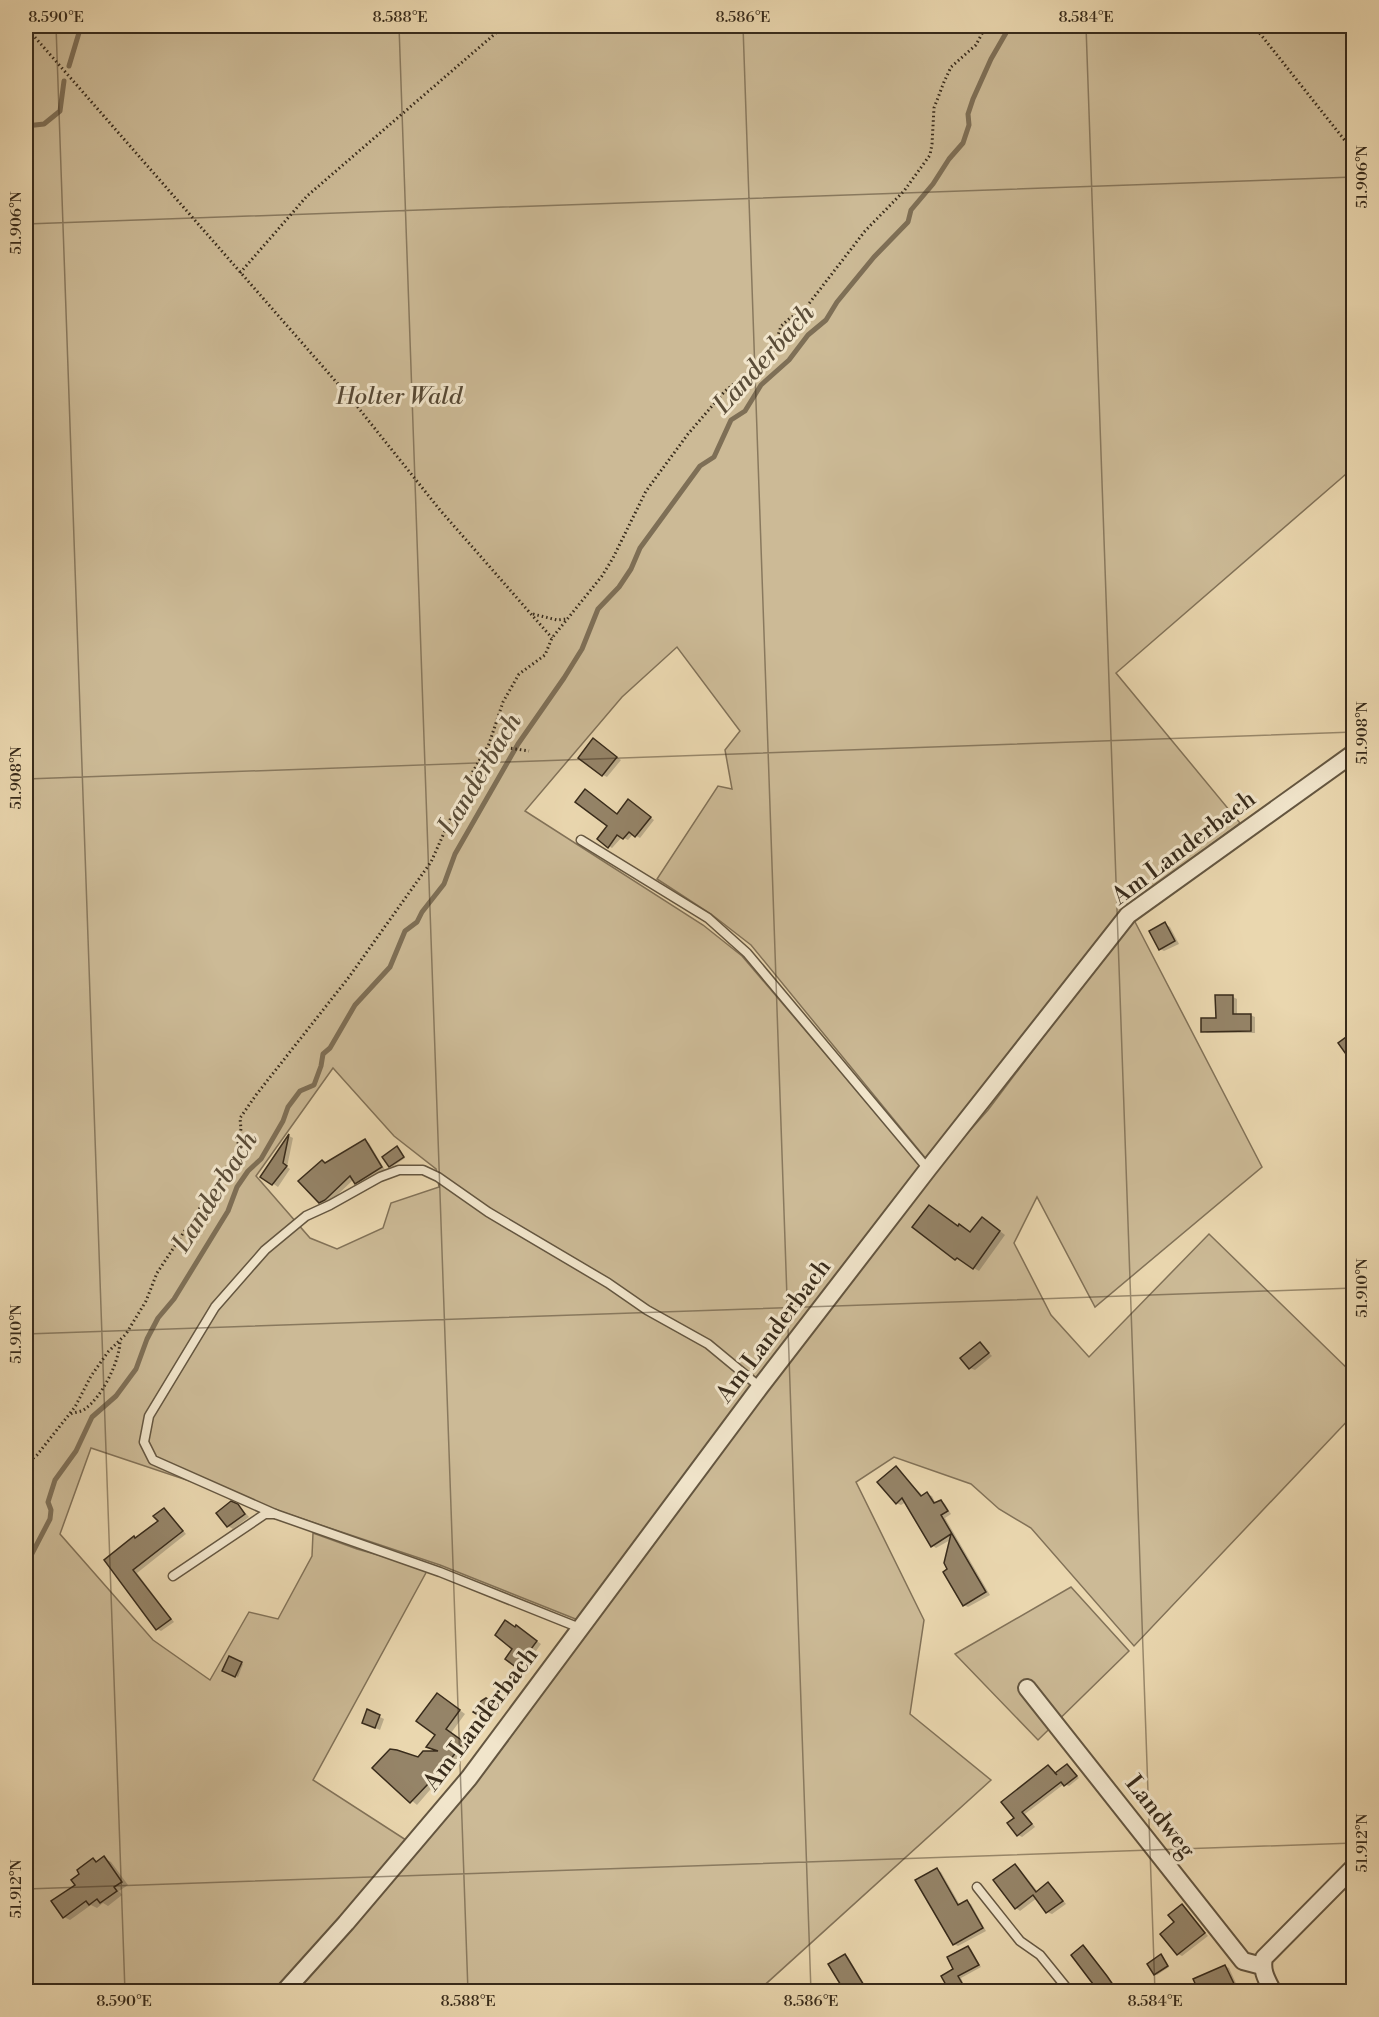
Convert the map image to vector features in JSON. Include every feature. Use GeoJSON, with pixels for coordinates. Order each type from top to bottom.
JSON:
{"type":"FeatureCollection","features":[{"type":"Feature","properties":{"kind":"street","name":"Am Landerbach"},"geometry":{"type":"LineString","coordinates":[[284,1992],[469,1778],[760,1387],[1128,915],[1353,753]]}},
{"type":"Feature","properties":{"kind":"street","name":"Landweg"},"geometry":{"type":"LineString","coordinates":[[1027,1688],[1243,1961],[1262,1966]]}},
{"type":"Feature","properties":{"kind":"street"},"geometry":{"type":"LineString","coordinates":[[1273,1992],[1262,1966],[1264,1958],[1353,1867]]}},
{"type":"Feature","properties":{"kind":"lane"},"geometry":{"type":"LineString","coordinates":[[581,840],[708,918],[747,953],[928,1169]]}},
{"type":"Feature","properties":{"kind":"lane"},"geometry":{"type":"LineString","coordinates":[[580,1628],[440,1572],[275,1514],[153,1460],[144,1442],[149,1416],[215,1307],[266,1250],[306,1216],[380,1177],[399,1170],[423,1170],[438,1177],[488,1212],[579,1265],[647,1310],[708,1344],[760,1387]]}},
{"type":"Feature","properties":{"kind":"lane"},"geometry":{"type":"LineString","coordinates":[[173,1576],[265,1514],[275,1514]]}},
{"type":"Feature","properties":{"kind":"lane"},"geometry":{"type":"LineString","coordinates":[[977,1887],[1020,1941],[1040,1955],[1070,1992]]}},
{"type":"Feature","properties":{"kind":"path"},"geometry":{"type":"LineString","coordinates":[[240,273],[307,196],[504,26]]}},
{"type":"Feature","properties":{"kind":"path"},"geometry":{"type":"LineString","coordinates":[[26,1464],[37,1455],[69,1414],[108,1352],[126,1334],[146,1301],[157,1273],[236,1153],[241,1129],[240,1119],[256,1095],[349,977],[431,862],[453,813],[464,801],[472,773],[489,744],[493,726],[519,674],[546,655],[552,638],[602,576],[646,491],[688,434],[725,391],[768,360],[772,355],[781,326],[804,310],[865,231],[904,191],[930,155],[934,108],[944,82],[951,68],[976,45],[986,26]]}},
{"type":"Feature","properties":{"kind":"path"},"geometry":{"type":"LineString","coordinates":[[1254,26],[1353,152]]}},
{"type":"Feature","properties":{"kind":"path"},"geometry":{"type":"LineString","coordinates":[[26,27],[352,400],[440,510],[552,638]]}},
{"type":"Feature","properties":{"kind":"path"},"geometry":{"type":"LineString","coordinates":[[531,613],[557,620],[567,619]]}},
{"type":"Feature","properties":{"kind":"path"},"geometry":{"type":"LineString","coordinates":[[501,747],[529,751]]}},
{"type":"Feature","properties":{"kind":"path"},"geometry":{"type":"LineString","coordinates":[[69,1414],[84,1410],[96,1396],[113,1371],[120,1353],[120,1340]]}},
{"type":"Feature","properties":{"kind":"green space","name":"Holter Wald"},"geometry":{"type":"Polygon","coordinates":[[[26,26],[1353,26],[1353,468],[1116,673],[1240,823],[1124,909],[927,1160],[751,945],[711,914],[657,879],[718,786],[732,789],[725,750],[740,731],[677,647],[622,697],[525,811],[703,925],[742,956],[921,1166],[578,1620],[440,1565],[91,1448],[60,1534],[153,1640],[210,1680],[249,1612],[278,1619],[312,1556],[313,1533],[357,1549],[428,1569],[313,1780],[406,1840],[343,1916],[274,1991],[26,1992],[26,26]],[[333,1068],[256,1176],[310,1238],[337,1249],[383,1228],[391,1203],[439,1187],[436,1169],[394,1136],[333,1068]]]}},
{"type":"Feature","properties":{"kind":"green space"},"geometry":{"type":"Polygon","coordinates":[[[1133,918],[1262,1167],[1095,1307],[1037,1197],[1014,1243],[1051,1315],[1089,1357],[1209,1234],[1353,1374],[1353,1415],[1134,1646],[1031,1528],[999,1509],[971,1484],[894,1457],[856,1482],[924,1620],[910,1714],[991,1780],[758,1991],[292,1992],[476,1783],[841,1292],[933,1172],[988,1110],[1133,918]]]}},
{"type":"Feature","properties":{"kind":"green space"},"geometry":{"type":"Polygon","coordinates":[[[1071,1587],[1129,1651],[1038,1740],[955,1654],[1071,1587]]]}},
{"type":"Feature","properties":{"kind":"building"},"geometry":{"type":"Polygon","coordinates":[[[593,738],[617,757],[602,776],[578,758],[593,738]]]}},
{"type":"Feature","properties":{"kind":"building"},"geometry":{"type":"Polygon","coordinates":[[[585,789],[617,814],[628,799],[651,817],[635,837],[629,832],[623,839],[617,835],[608,848],[597,839],[607,826],[575,802],[585,789]]]}},
{"type":"Feature","properties":{"kind":"building"},"geometry":{"type":"Polygon","coordinates":[[[1165,922],[1175,941],[1159,950],[1149,931],[1165,922]]]}},
{"type":"Feature","properties":{"kind":"building"},"geometry":{"type":"Polygon","coordinates":[[[1215,995],[1233,995],[1233,1014],[1251,1014],[1251,1031],[1201,1032],[1201,1018],[1216,1018],[1215,995]]]}},
{"type":"Feature","properties":{"kind":"building"},"geometry":{"type":"Polygon","coordinates":[[[1353,1032],[1353,1064],[1338,1043],[1353,1032]]]}},
{"type":"Feature","properties":{"kind":"building"},"geometry":{"type":"Polygon","coordinates":[[[289,1134],[283,1163],[287,1166],[272,1185],[260,1177],[289,1134]]]}},
{"type":"Feature","properties":{"kind":"building"},"geometry":{"type":"Polygon","coordinates":[[[365,1139],[382,1167],[355,1184],[350,1176],[319,1203],[298,1181],[322,1160],[325,1163],[365,1139]]]}},
{"type":"Feature","properties":{"kind":"building"},"geometry":{"type":"Polygon","coordinates":[[[397,1146],[404,1157],[389,1167],[382,1157],[397,1146]]]}},
{"type":"Feature","properties":{"kind":"building"},"geometry":{"type":"Polygon","coordinates":[[[929,1205],[970,1232],[982,1217],[1000,1231],[973,1269],[957,1258],[955,1260],[912,1227],[929,1205]]]}},
{"type":"Feature","properties":{"kind":"building"},"geometry":{"type":"Polygon","coordinates":[[[980,1342],[989,1353],[969,1369],[960,1358],[980,1342]]]}},
{"type":"Feature","properties":{"kind":"building"},"geometry":{"type":"Polygon","coordinates":[[[896,1466],[921,1496],[927,1492],[934,1503],[941,1500],[948,1511],[941,1515],[986,1592],[963,1606],[943,1572],[947,1569],[944,1563],[951,1534],[931,1547],[902,1498],[896,1504],[877,1482],[896,1466]]]}},
{"type":"Feature","properties":{"kind":"building"},"geometry":{"type":"Polygon","coordinates":[[[231,1501],[238,1504],[245,1514],[227,1527],[216,1513],[231,1501]]]}},
{"type":"Feature","properties":{"kind":"building"},"geometry":{"type":"Polygon","coordinates":[[[164,1508],[183,1531],[133,1570],[171,1619],[156,1630],[104,1560],[134,1536],[135,1538],[158,1521],[153,1516],[164,1508]]]}},
{"type":"Feature","properties":{"kind":"building"},"geometry":{"type":"Polygon","coordinates":[[[505,1620],[515,1627],[516,1625],[537,1641],[517,1668],[505,1659],[512,1649],[495,1635],[505,1620]]]}},
{"type":"Feature","properties":{"kind":"building"},"geometry":{"type":"Polygon","coordinates":[[[229,1656],[242,1662],[235,1677],[222,1671],[229,1656]]]}},
{"type":"Feature","properties":{"kind":"building"},"geometry":{"type":"Polygon","coordinates":[[[437,1693],[460,1710],[446,1729],[464,1742],[447,1764],[410,1803],[372,1768],[390,1749],[418,1757],[423,1751],[438,1751],[426,1747],[435,1735],[416,1721],[437,1693]]]}},
{"type":"Feature","properties":{"kind":"building"},"geometry":{"type":"Polygon","coordinates":[[[486,1698],[497,1705],[486,1720],[473,1712],[486,1698]]]}},
{"type":"Feature","properties":{"kind":"building"},"geometry":{"type":"Polygon","coordinates":[[[367,1709],[380,1715],[375,1728],[362,1723],[367,1709]]]}},
{"type":"Feature","properties":{"kind":"building"},"geometry":{"type":"Polygon","coordinates":[[[1067,1764],[1077,1776],[1064,1786],[1061,1782],[1022,1812],[1032,1824],[1017,1836],[1007,1823],[1014,1818],[1001,1802],[1048,1765],[1055,1773],[1067,1764]]]}},
{"type":"Feature","properties":{"kind":"building"},"geometry":{"type":"Polygon","coordinates":[[[104,1856],[122,1882],[114,1887],[117,1891],[100,1903],[97,1899],[89,1905],[86,1901],[63,1918],[51,1901],[75,1885],[71,1880],[79,1874],[77,1870],[93,1858],[96,1862],[104,1856]]]}},
{"type":"Feature","properties":{"kind":"building"},"geometry":{"type":"Polygon","coordinates":[[[1015,1864],[1036,1892],[1048,1882],[1063,1901],[1046,1913],[1033,1895],[1015,1909],[993,1880],[1015,1864]]]}},
{"type":"Feature","properties":{"kind":"building"},"geometry":{"type":"Polygon","coordinates":[[[937,1868],[958,1905],[967,1900],[983,1928],[953,1945],[915,1880],[937,1868]]]}},
{"type":"Feature","properties":{"kind":"building"},"geometry":{"type":"Polygon","coordinates":[[[1182,1904],[1205,1933],[1177,1955],[1160,1934],[1174,1922],[1168,1915],[1182,1904]]]}},
{"type":"Feature","properties":{"kind":"building"},"geometry":{"type":"Polygon","coordinates":[[[1083,1945],[1118,1992],[1099,1992],[1071,1955],[1083,1945]]]}},
{"type":"Feature","properties":{"kind":"building"},"geometry":{"type":"Polygon","coordinates":[[[968,1946],[979,1965],[958,1976],[963,1985],[950,1992],[941,1976],[953,1969],[947,1957],[968,1946]]]}},
{"type":"Feature","properties":{"kind":"building"},"geometry":{"type":"Polygon","coordinates":[[[845,1954],[868,1992],[845,1992],[828,1964],[845,1954]]]}},
{"type":"Feature","properties":{"kind":"building"},"geometry":{"type":"Polygon","coordinates":[[[1161,1954],[1168,1966],[1154,1975],[1147,1964],[1161,1954]]]}},
{"type":"Feature","properties":{"kind":"building"},"geometry":{"type":"Polygon","coordinates":[[[1225,1965],[1238,1992],[1199,1992],[1193,1979],[1225,1965]]]}},
{"type":"Feature","properties":{"kind":"waterway"},"geometry":{"type":"LineString","coordinates":[[69,66],[81,26]]}},
{"type":"Feature","properties":{"kind":"waterway","name":"Landerbach"},"geometry":{"type":"LineString","coordinates":[[26,1565],[50,1519],[51,1510],[48,1502],[55,1480],[76,1451],[92,1417],[116,1396],[136,1369],[158,1318],[174,1299],[228,1211],[237,1187],[248,1171],[261,1159],[283,1121],[288,1107],[300,1091],[314,1085],[323,1054],[330,1048],[355,1005],[390,967],[405,931],[417,922],[444,884],[455,854],[518,744],[582,649],[598,609],[619,587],[631,569],[640,548],[700,466],[714,457],[731,420],[745,411],[761,385],[789,360],[808,335],[826,320],[837,302],[874,257],[908,222],[911,210],[963,143],[969,125],[968,114],[973,99],[991,59],[1010,26]]}},
{"type":"Feature","properties":{"kind":"waterway"},"geometry":{"type":"LineString","coordinates":[[26,126],[44,124],[60,111],[64,81]]}}]}
